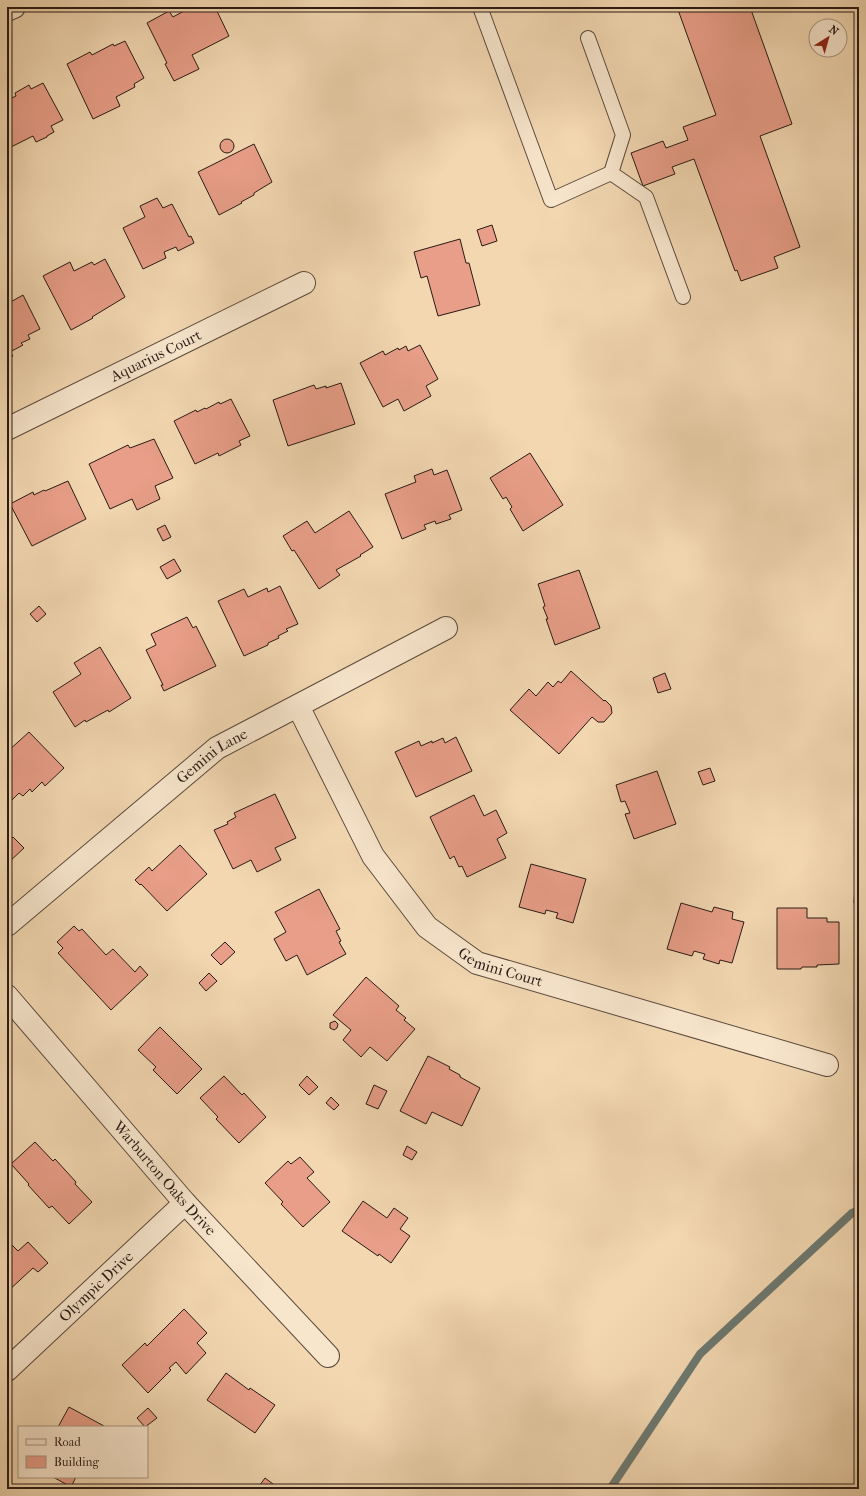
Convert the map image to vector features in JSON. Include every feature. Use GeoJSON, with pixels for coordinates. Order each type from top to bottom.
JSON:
{"type":"FeatureCollection","features":[{"type":"Feature","properties":{"kind":"street"},"geometry":{"type":"LineString","coordinates":[[7,10],[14,7]]}},
{"type":"Feature","properties":{"kind":"street","name":"Aquarius Court"},"geometry":{"type":"LineString","coordinates":[[7,429],[304,283]]}},
{"type":"Feature","properties":{"kind":"street","name":"Gemini Lane"},"geometry":{"type":"LineString","coordinates":[[7,925],[217,748],[446,628]]}},
{"type":"Feature","properties":{"kind":"street","name":"Gemini Court"},"geometry":{"type":"LineString","coordinates":[[298,706],[373,856],[427,927],[478,963],[827,1065]]}},
{"type":"Feature","properties":{"kind":"street","name":"Warburton Oaks Drive"},"geometry":{"type":"LineString","coordinates":[[7,996],[186,1204],[328,1356]]}},
{"type":"Feature","properties":{"kind":"street","name":"Olympic Drive"},"geometry":{"type":"LineString","coordinates":[[7,1370],[186,1204]]}},
{"type":"Feature","properties":{"kind":"lane"},"geometry":{"type":"LineString","coordinates":[[480,7],[551,200],[611,173],[623,135],[588,38]]}},
{"type":"Feature","properties":{"kind":"lane"},"geometry":{"type":"LineString","coordinates":[[611,173],[646,197],[683,297]]}},
{"type":"Feature","properties":{"kind":"building"},"geometry":{"type":"Polygon","coordinates":[[[191,7],[215,7],[229,36],[192,55],[199,69],[174,81],[165,64],[167,63],[147,23],[169,11],[173,17],[191,7]]]}},
{"type":"Feature","properties":{"kind":"building"},"geometry":{"type":"Polygon","coordinates":[[[677,7],[750,7],[792,124],[760,136],[800,247],[774,257],[778,268],[741,281],[737,270],[735,271],[694,159],[672,167],[675,174],[643,186],[631,153],[663,141],[666,148],[688,140],[683,127],[716,115],[677,7]]]}},
{"type":"Feature","properties":{"kind":"building"},"geometry":{"type":"Polygon","coordinates":[[[125,41],[144,78],[134,84],[135,87],[116,97],[120,106],[93,119],[67,64],[90,52],[92,55],[113,44],[114,46],[125,41]]]}},
{"type":"Feature","properties":{"kind":"building"},"geometry":{"type":"Polygon","coordinates":[[[43,83],[63,120],[51,126],[54,132],[47,137],[36,142],[33,136],[7,149],[7,98],[8,100],[16,96],[15,93],[29,85],[31,89],[43,83]]]}},
{"type":"Feature","properties":{"kind":"building"},"geometry":{"type":"Polygon","coordinates":[[[227,139],[232,141],[234,146],[232,151],[227,153],[222,151],[220,146],[222,141],[227,139]]]}},
{"type":"Feature","properties":{"kind":"building"},"geometry":{"type":"Polygon","coordinates":[[[254,144],[272,182],[241,202],[242,203],[219,215],[198,172],[254,144]]]}},
{"type":"Feature","properties":{"kind":"building"},"geometry":{"type":"Polygon","coordinates":[[[157,198],[163,208],[172,204],[189,237],[191,236],[194,243],[178,251],[176,247],[164,252],[166,258],[143,269],[123,228],[145,217],[140,206],[157,198]]]}},
{"type":"Feature","properties":{"kind":"building"},"geometry":{"type":"Polygon","coordinates":[[[492,225],[497,241],[482,246],[477,230],[492,225]]]}},
{"type":"Feature","properties":{"kind":"building"},"geometry":{"type":"Polygon","coordinates":[[[460,239],[466,263],[469,263],[480,305],[438,316],[427,276],[421,278],[414,252],[460,239]]]}},
{"type":"Feature","properties":{"kind":"building"},"geometry":{"type":"Polygon","coordinates":[[[105,259],[125,297],[92,317],[93,318],[71,330],[43,276],[70,262],[74,271],[92,262],[94,265],[105,259]]]}},
{"type":"Feature","properties":{"kind":"building"},"geometry":{"type":"Polygon","coordinates":[[[23,295],[40,329],[28,335],[30,339],[21,343],[23,345],[10,352],[13,356],[7,359],[7,304],[23,295]]]}},
{"type":"Feature","properties":{"kind":"building"},"geometry":{"type":"Polygon","coordinates":[[[420,345],[438,379],[426,386],[431,396],[404,411],[398,399],[383,407],[360,363],[383,351],[385,355],[398,348],[399,350],[406,346],[408,351],[420,345]]]}},
{"type":"Feature","properties":{"kind":"building"},"geometry":{"type":"Polygon","coordinates":[[[341,383],[355,424],[288,446],[273,400],[314,385],[316,389],[326,386],[326,388],[341,383]]]}},
{"type":"Feature","properties":{"kind":"building"},"geometry":{"type":"Polygon","coordinates":[[[231,399],[250,436],[239,441],[241,445],[219,456],[218,453],[195,464],[174,421],[196,410],[197,412],[219,402],[220,404],[231,399]]]}},
{"type":"Feature","properties":{"kind":"building"},"geometry":{"type":"Polygon","coordinates":[[[154,439],[173,478],[155,486],[160,499],[137,510],[132,499],[110,509],[89,464],[128,445],[130,448],[154,439]]]}},
{"type":"Feature","properties":{"kind":"building"},"geometry":{"type":"Polygon","coordinates":[[[530,453],[563,505],[523,531],[510,509],[512,507],[506,497],[503,499],[490,478],[530,453]]]}},
{"type":"Feature","properties":{"kind":"building"},"geometry":{"type":"Polygon","coordinates":[[[432,469],[434,475],[447,470],[462,510],[449,515],[451,519],[436,524],[435,521],[424,525],[426,529],[402,539],[385,494],[416,482],[414,476],[432,469]]]}},
{"type":"Feature","properties":{"kind":"building"},"geometry":{"type":"Polygon","coordinates":[[[68,481],[86,519],[32,546],[10,504],[33,492],[34,495],[68,481]]]}},
{"type":"Feature","properties":{"kind":"building"},"geometry":{"type":"Polygon","coordinates":[[[349,511],[373,547],[360,555],[361,556],[336,570],[340,575],[319,589],[294,550],[292,551],[283,536],[307,521],[315,533],[349,511]]]}},
{"type":"Feature","properties":{"kind":"building"},"geometry":{"type":"Polygon","coordinates":[[[165,525],[171,537],[163,541],[157,529],[165,525]]]}},
{"type":"Feature","properties":{"kind":"building"},"geometry":{"type":"Polygon","coordinates":[[[174,559],[181,571],[167,579],[160,567],[174,559]]]}},
{"type":"Feature","properties":{"kind":"building"},"geometry":{"type":"Polygon","coordinates":[[[579,570],[600,628],[555,645],[546,619],[548,619],[543,607],[545,606],[538,584],[579,570]]]}},
{"type":"Feature","properties":{"kind":"building"},"geometry":{"type":"Polygon","coordinates":[[[280,586],[298,624],[286,629],[288,631],[278,636],[279,638],[268,643],[268,645],[244,656],[218,601],[244,589],[248,597],[267,588],[268,592],[280,586]]]}},
{"type":"Feature","properties":{"kind":"building"},"geometry":{"type":"Polygon","coordinates":[[[39,606],[46,614],[37,622],[30,614],[39,606]]]}},
{"type":"Feature","properties":{"kind":"building"},"geometry":{"type":"Polygon","coordinates":[[[187,617],[193,628],[196,626],[216,666],[164,691],[161,685],[163,685],[146,650],[156,645],[151,634],[187,617]]]}},
{"type":"Feature","properties":{"kind":"building"},"geometry":{"type":"Polygon","coordinates":[[[100,647],[131,698],[109,712],[108,710],[86,722],[85,720],[75,727],[53,692],[81,674],[74,663],[100,647]]]}},
{"type":"Feature","properties":{"kind":"building"},"geometry":{"type":"Polygon","coordinates":[[[571,671],[611,706],[612,713],[604,722],[598,722],[592,717],[559,754],[510,710],[529,689],[536,696],[548,682],[553,687],[558,681],[561,683],[571,671]]]}},
{"type":"Feature","properties":{"kind":"building"},"geometry":{"type":"Polygon","coordinates":[[[665,673],[671,689],[658,693],[653,678],[665,673]]]}},
{"type":"Feature","properties":{"kind":"building"},"geometry":{"type":"Polygon","coordinates":[[[29,732],[64,768],[45,786],[42,782],[32,792],[30,789],[23,796],[19,793],[10,802],[7,798],[7,752],[29,732]]]}},
{"type":"Feature","properties":{"kind":"building"},"geometry":{"type":"Polygon","coordinates":[[[456,737],[472,771],[416,797],[395,752],[419,741],[421,746],[443,738],[445,743],[456,737]]]}},
{"type":"Feature","properties":{"kind":"building"},"geometry":{"type":"Polygon","coordinates":[[[710,768],[715,781],[703,785],[698,772],[710,768]]]}},
{"type":"Feature","properties":{"kind":"building"},"geometry":{"type":"Polygon","coordinates":[[[657,771],[676,824],[634,839],[625,814],[630,813],[625,801],[621,802],[616,785],[657,771]]]}},
{"type":"Feature","properties":{"kind":"building"},"geometry":{"type":"Polygon","coordinates":[[[275,794],[296,838],[275,848],[281,860],[257,872],[251,860],[233,869],[214,830],[228,824],[227,822],[236,817],[234,813],[275,794]]]}},
{"type":"Feature","properties":{"kind":"building"},"geometry":{"type":"Polygon","coordinates":[[[474,795],[484,816],[496,810],[507,833],[497,839],[506,858],[467,877],[462,866],[459,867],[454,856],[450,859],[430,817],[474,795]]]}},
{"type":"Feature","properties":{"kind":"building"},"geometry":{"type":"Polygon","coordinates":[[[13,837],[24,848],[9,862],[7,861],[7,843],[13,837]]]}},
{"type":"Feature","properties":{"kind":"building"},"geometry":{"type":"Polygon","coordinates":[[[180,845],[207,874],[167,911],[141,884],[140,885],[135,880],[149,867],[152,871],[180,845]]]}},
{"type":"Feature","properties":{"kind":"building"},"geometry":{"type":"Polygon","coordinates":[[[531,864],[586,879],[573,923],[556,918],[558,913],[546,910],[545,914],[519,907],[531,864]]]}},
{"type":"Feature","properties":{"kind":"building"},"geometry":{"type":"Polygon","coordinates":[[[855,888],[859,889],[859,903],[854,903],[855,888]]]}},
{"type":"Feature","properties":{"kind":"building"},"geometry":{"type":"Polygon","coordinates":[[[319,889],[340,929],[336,931],[341,941],[339,942],[346,954],[307,975],[297,955],[286,961],[274,939],[286,932],[275,912],[319,889]]]}},
{"type":"Feature","properties":{"kind":"building"},"geometry":{"type":"Polygon","coordinates":[[[681,903],[712,912],[714,907],[733,912],[732,919],[744,922],[732,963],[720,960],[719,964],[703,959],[705,954],[694,951],[692,956],[667,949],[681,903]]]}},
{"type":"Feature","properties":{"kind":"building"},"geometry":{"type":"Polygon","coordinates":[[[777,908],[807,908],[807,918],[827,918],[827,922],[839,922],[839,964],[817,965],[817,967],[802,967],[801,969],[777,969],[777,908]]]}},
{"type":"Feature","properties":{"kind":"building"},"geometry":{"type":"Polygon","coordinates":[[[74,926],[79,931],[82,929],[106,955],[113,949],[135,972],[140,966],[148,975],[111,1010],[58,953],[63,948],[57,942],[74,926]]]}},
{"type":"Feature","properties":{"kind":"building"},"geometry":{"type":"Polygon","coordinates":[[[225,942],[235,952],[221,965],[211,955],[225,942]]]}},
{"type":"Feature","properties":{"kind":"building"},"geometry":{"type":"Polygon","coordinates":[[[209,973],[217,981],[206,991],[199,983],[209,973]]]}},
{"type":"Feature","properties":{"kind":"building"},"geometry":{"type":"Polygon","coordinates":[[[366,977],[399,1006],[396,1010],[406,1018],[404,1020],[415,1029],[387,1061],[370,1047],[361,1057],[343,1040],[351,1030],[333,1015],[366,977]]]}},
{"type":"Feature","properties":{"kind":"building"},"geometry":{"type":"Polygon","coordinates":[[[335,1021],[338,1024],[337,1028],[334,1030],[330,1028],[330,1023],[335,1021]]]}},
{"type":"Feature","properties":{"kind":"building"},"geometry":{"type":"Polygon","coordinates":[[[160,1027],[202,1069],[177,1094],[153,1070],[156,1067],[138,1050],[160,1027]]]}},
{"type":"Feature","properties":{"kind":"building"},"geometry":{"type":"Polygon","coordinates":[[[428,1056],[450,1067],[449,1069],[460,1075],[460,1077],[480,1088],[462,1126],[432,1112],[426,1124],[400,1111],[428,1056]]]}},
{"type":"Feature","properties":{"kind":"building"},"geometry":{"type":"Polygon","coordinates":[[[224,1076],[242,1095],[244,1093],[266,1117],[239,1143],[216,1119],[218,1117],[200,1098],[224,1076]]]}},
{"type":"Feature","properties":{"kind":"building"},"geometry":{"type":"Polygon","coordinates":[[[307,1076],[318,1087],[309,1095],[299,1085],[307,1076]]]}},
{"type":"Feature","properties":{"kind":"building"},"geometry":{"type":"Polygon","coordinates":[[[374,1085],[387,1091],[378,1109],[366,1104],[374,1085]]]}},
{"type":"Feature","properties":{"kind":"building"},"geometry":{"type":"Polygon","coordinates":[[[331,1097],[339,1105],[334,1110],[326,1103],[331,1097]]]}},
{"type":"Feature","properties":{"kind":"building"},"geometry":{"type":"Polygon","coordinates":[[[35,1142],[53,1161],[55,1159],[92,1202],[69,1224],[52,1206],[49,1208],[11,1164],[35,1142]]]}},
{"type":"Feature","properties":{"kind":"building"},"geometry":{"type":"Polygon","coordinates":[[[407,1146],[417,1152],[412,1160],[403,1155],[407,1146]]]}},
{"type":"Feature","properties":{"kind":"building"},"geometry":{"type":"Polygon","coordinates":[[[300,1157],[314,1172],[307,1178],[330,1202],[303,1227],[281,1204],[283,1202],[265,1183],[288,1161],[291,1164],[300,1157]]]}},
{"type":"Feature","properties":{"kind":"building"},"geometry":{"type":"Polygon","coordinates":[[[363,1201],[387,1218],[394,1208],[408,1218],[400,1229],[410,1236],[391,1263],[379,1254],[378,1256],[342,1231],[363,1201]]]}},
{"type":"Feature","properties":{"kind":"building"},"geometry":{"type":"Polygon","coordinates":[[[8,1241],[18,1251],[28,1242],[48,1263],[38,1272],[33,1268],[7,1292],[8,1241]]]}},
{"type":"Feature","properties":{"kind":"building"},"geometry":{"type":"Polygon","coordinates":[[[184,1309],[207,1333],[197,1343],[206,1353],[186,1374],[176,1362],[169,1368],[171,1370],[148,1393],[122,1365],[145,1343],[147,1346],[184,1309]]]}},
{"type":"Feature","properties":{"kind":"building"},"geometry":{"type":"Polygon","coordinates":[[[226,1373],[249,1390],[250,1388],[275,1405],[255,1433],[207,1400],[226,1373]]]}},
{"type":"Feature","properties":{"kind":"building"},"geometry":{"type":"Polygon","coordinates":[[[69,1407],[104,1426],[59,1426],[69,1407]]]}},
{"type":"Feature","properties":{"kind":"building"},"geometry":{"type":"Polygon","coordinates":[[[148,1408],[157,1418],[144,1426],[137,1418],[148,1408]]]}},
{"type":"Feature","properties":{"kind":"building"},"geometry":{"type":"Polygon","coordinates":[[[55,1478],[76,1478],[71,1487],[55,1478]]]}},
{"type":"Feature","properties":{"kind":"building"},"geometry":{"type":"Polygon","coordinates":[[[265,1478],[277,1487],[275,1489],[257,1489],[265,1478]]]}},
{"type":"Feature","properties":{"kind":"waterway"},"geometry":{"type":"LineString","coordinates":[[610,1489],[700,1354],[852,1213],[859,1210]]}}]}
